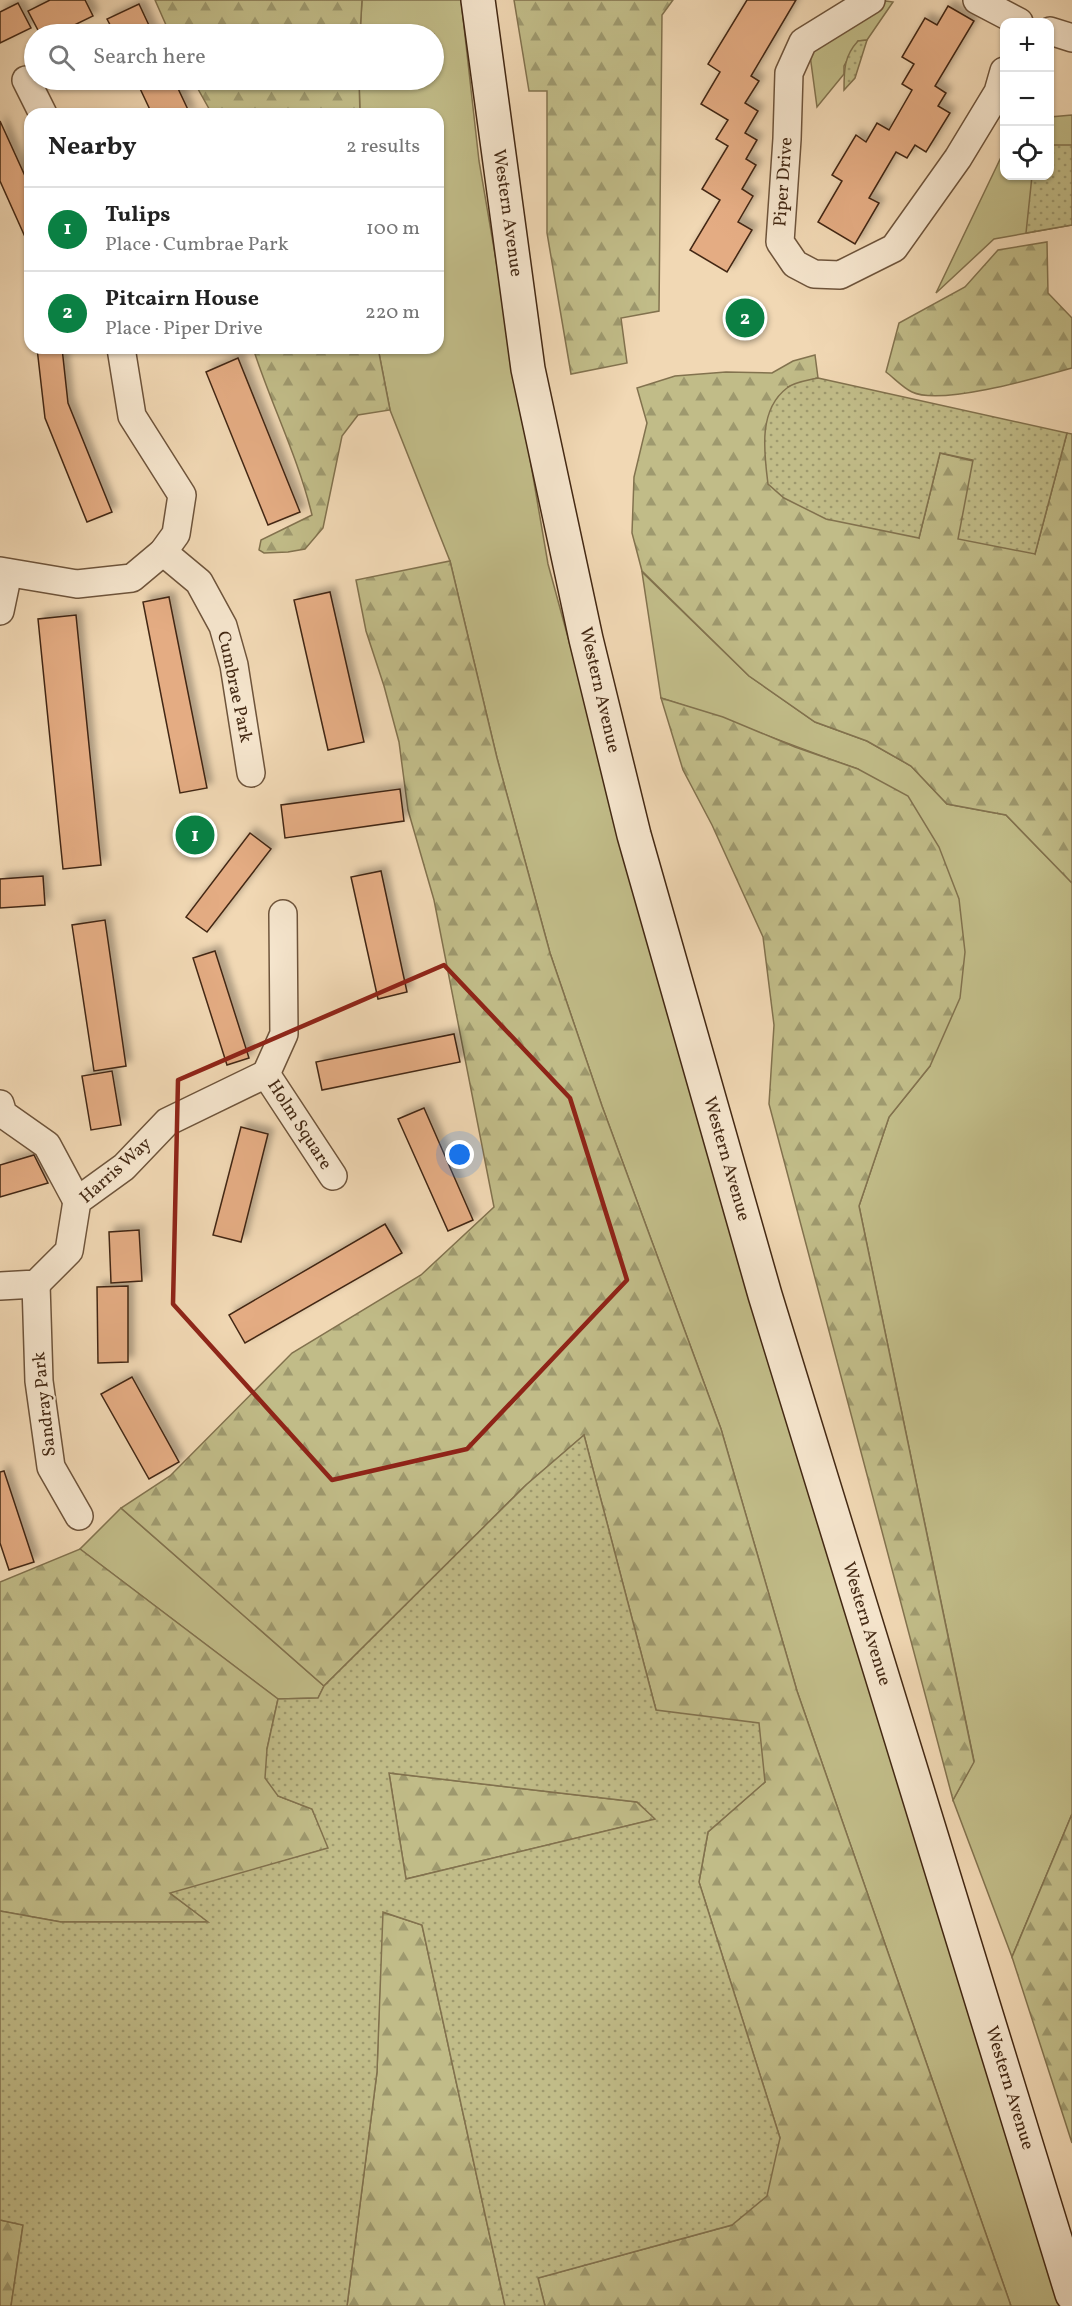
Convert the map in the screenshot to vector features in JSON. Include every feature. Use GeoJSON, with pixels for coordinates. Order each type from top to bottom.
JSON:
{"type":"FeatureCollection","features":[{"type":"Feature","properties":{"kind":"main road","name":"Western Avenue"},"geometry":{"type":"LineString","coordinates":[[478,0],[528,369],[586,639],[634,835],[765,1295],[1072,2294]]}},
{"type":"Feature","properties":{"kind":"street","name":"Piper Drive"},"geometry":{"type":"LineString","coordinates":[[871,0],[803,42],[789,73],[780,242],[795,264],[814,274],[840,275],[894,248],[958,158],[1000,86]]}},
{"type":"Feature","properties":{"kind":"street"},"geometry":{"type":"LineString","coordinates":[[977,0],[1012,18]]}},
{"type":"Feature","properties":{"kind":"street"},"geometry":{"type":"LineString","coordinates":[[1021,18],[1028,0]]}},
{"type":"Feature","properties":{"kind":"street"},"geometry":{"type":"LineString","coordinates":[[1054,33],[1072,38]]}},
{"type":"Feature","properties":{"kind":"street"},"geometry":{"type":"LineString","coordinates":[[31,90],[40,108]]}},
{"type":"Feature","properties":{"kind":"street"},"geometry":{"type":"LineString","coordinates":[[0,611],[4,572],[77,584],[132,578],[163,552],[176,534],[182,495],[132,416],[122,354]]}},
{"type":"Feature","properties":{"kind":"street","name":"Cumbrae Park"},"geometry":{"type":"LineString","coordinates":[[163,552],[199,582],[223,626],[234,665],[251,773]]}},
{"type":"Feature","properties":{"kind":"street"},"geometry":{"type":"LineString","coordinates":[[266,1074],[284,1034],[282,914]]}},
{"type":"Feature","properties":{"kind":"street","name":"Holm Square"},"geometry":{"type":"LineString","coordinates":[[266,1074],[333,1176]]}},
{"type":"Feature","properties":{"kind":"street","name":"Harris Way"},"geometry":{"type":"LineString","coordinates":[[36,1284],[69,1251],[77,1201],[124,1167],[167,1122],[266,1074]]}},
{"type":"Feature","properties":{"kind":"street"},"geometry":{"type":"LineString","coordinates":[[0,1104],[3,1114],[47,1145],[77,1201]]}},
{"type":"Feature","properties":{"kind":"street"},"geometry":{"type":"LineString","coordinates":[[0,1286],[36,1284]]}},
{"type":"Feature","properties":{"kind":"street","name":"Sandray Park"},"geometry":{"type":"LineString","coordinates":[[36,1284],[39,1381],[51,1467],[79,1516]]}},
{"type":"Feature","properties":{"kind":"highlighted area"},"geometry":{"type":"Polygon","coordinates":[[[444,965],[570,1098],[627,1280],[467,1449],[332,1480],[173,1304],[178,1080],[444,965]]]}},
{"type":"Feature","properties":{"kind":"green space"},"geometry":{"type":"Polygon","coordinates":[[[155,0],[362,0],[361,24],[166,24],[155,0]]]}},
{"type":"Feature","properties":{"kind":"green space"},"geometry":{"type":"Polygon","coordinates":[[[362,0],[461,0],[479,161],[548,564],[725,1215],[1065,2306],[1011,2306],[797,1691],[721,1429],[602,1106],[550,953],[497,758],[450,561],[390,410],[379,354],[444,354],[444,108],[360,108],[359,90],[444,90],[444,24],[361,24],[362,0]]]}},
{"type":"Feature","properties":{"kind":"green space"},"geometry":{"type":"Polygon","coordinates":[[[514,0],[673,0],[662,15],[659,311],[621,318],[627,363],[571,374],[547,233],[547,91],[529,91],[514,0]]]}},
{"type":"Feature","properties":{"kind":"green space"},"geometry":{"type":"Polygon","coordinates":[[[886,1],[893,2],[867,40],[858,41],[844,66],[844,74],[817,107],[810,55],[820,41],[886,1]]]}},
{"type":"Feature","properties":{"kind":"green space"},"geometry":{"type":"Polygon","coordinates":[[[867,40],[855,78],[844,90],[847,58],[858,41],[867,40]]]}},
{"type":"Feature","properties":{"kind":"green space"},"geometry":{"type":"Polygon","coordinates":[[[199,90],[359,90],[360,108],[209,108],[199,90]]]}},
{"type":"Feature","properties":{"kind":"green space"},"geometry":{"type":"Polygon","coordinates":[[[1072,115],[1072,225],[994,239],[936,293],[1000,159],[1000,180],[1054,180],[1054,117],[1072,115]]]}},
{"type":"Feature","properties":{"kind":"green space"},"geometry":{"type":"Polygon","coordinates":[[[1054,145],[1072,145],[1072,225],[1026,233],[1032,180],[1054,180],[1054,145]]]}},
{"type":"Feature","properties":{"kind":"green space"},"geometry":{"type":"Polygon","coordinates":[[[1047,242],[1048,293],[1072,318],[1072,368],[991,389],[945,395],[912,392],[886,372],[899,323],[965,287],[998,250],[1047,242]]]}},
{"type":"Feature","properties":{"kind":"green space"},"geometry":{"type":"Polygon","coordinates":[[[255,354],[379,354],[390,410],[358,415],[342,436],[323,528],[305,549],[264,553],[259,550],[261,540],[312,515],[292,451],[255,354]]]}},
{"type":"Feature","properties":{"kind":"green space"},"geometry":{"type":"Polygon","coordinates":[[[815,355],[818,378],[788,387],[919,538],[940,453],[973,461],[1035,554],[1067,433],[1072,434],[1072,883],[1006,815],[947,804],[911,766],[867,741],[815,722],[749,676],[642,571],[632,533],[634,477],[647,423],[637,388],[675,376],[726,372],[772,373],[793,361],[815,355]]]}},
{"type":"Feature","properties":{"kind":"green space"},"geometry":{"type":"Polygon","coordinates":[[[818,378],[1067,433],[1035,554],[958,539],[973,460],[940,453],[919,538],[826,519],[784,498],[768,484],[765,459],[767,420],[771,408],[787,388],[818,378]]]}},
{"type":"Feature","properties":{"kind":"green space"},"geometry":{"type":"Polygon","coordinates":[[[450,561],[497,758],[550,953],[602,1106],[721,1429],[797,1691],[1011,2306],[545,2306],[538,2278],[732,2225],[780,2138],[699,1882],[708,1832],[765,1782],[656,1710],[584,1435],[526,1485],[324,1686],[121,1508],[170,1476],[292,1353],[421,1275],[494,1207],[434,900],[408,810],[399,742],[366,631],[356,580],[450,561]]]}},
{"type":"Feature","properties":{"kind":"green space"},"geometry":{"type":"Polygon","coordinates":[[[642,572],[749,676],[815,722],[867,741],[911,766],[947,804],[1006,815],[1072,883],[1072,1814],[1012,1957],[953,1800],[974,1761],[859,1206],[889,1117],[930,1066],[858,769],[661,698],[642,572]]]}},
{"type":"Feature","properties":{"kind":"green space"},"geometry":{"type":"Polygon","coordinates":[[[661,698],[723,717],[795,747],[858,769],[908,796],[939,847],[959,899],[965,952],[960,998],[930,1066],[889,1117],[859,1206],[974,1762],[953,1800],[769,1104],[774,1025],[763,937],[712,825],[683,770],[661,698]]]}},
{"type":"Feature","properties":{"kind":"green space"},"geometry":{"type":"Polygon","coordinates":[[[584,1435],[656,1710],[759,1723],[765,1782],[708,1832],[699,1882],[780,2138],[767,2196],[732,2225],[538,2278],[545,2306],[505,2306],[422,1925],[383,1912],[377,2072],[347,2306],[11,2306],[23,2225],[0,2220],[0,1911],[61,1922],[208,1922],[170,1893],[328,1848],[312,1809],[278,1796],[265,1778],[267,1749],[278,1699],[318,1698],[324,1686],[526,1485],[584,1435]],[[389,1773],[406,1879],[655,1819],[637,1802],[389,1773]]]}},
{"type":"Feature","properties":{"kind":"green space"},"geometry":{"type":"Polygon","coordinates":[[[121,1508],[324,1686],[318,1698],[278,1699],[80,1549],[121,1508]]]}},
{"type":"Feature","properties":{"kind":"green space"},"geometry":{"type":"Polygon","coordinates":[[[80,1549],[278,1699],[267,1749],[278,1796],[312,1809],[329,1848],[171,1894],[209,1922],[61,1922],[0,1911],[0,1582],[80,1549]]]}},
{"type":"Feature","properties":{"kind":"green space"},"geometry":{"type":"Polygon","coordinates":[[[389,1773],[637,1802],[656,1819],[406,1879],[389,1773]]]}},
{"type":"Feature","properties":{"kind":"green space"},"geometry":{"type":"Polygon","coordinates":[[[1072,1814],[1072,2143],[1012,1957],[1072,1814]]]}},
{"type":"Feature","properties":{"kind":"green space"},"geometry":{"type":"Polygon","coordinates":[[[382,1912],[422,1925],[505,2306],[347,2306],[377,2072],[382,1912]]]}},
{"type":"Feature","properties":{"kind":"green space"},"geometry":{"type":"Polygon","coordinates":[[[0,2220],[23,2225],[11,2306],[0,2306],[0,2220]]]}},
{"type":"Feature","properties":{"kind":"building"},"geometry":{"type":"Polygon","coordinates":[[[50,0],[85,0],[93,16],[77,24],[35,24],[28,11],[50,0]]]}},
{"type":"Feature","properties":{"kind":"building"},"geometry":{"type":"Polygon","coordinates":[[[747,0],[796,0],[751,76],[759,81],[745,103],[758,111],[745,133],[757,140],[746,159],[756,165],[742,189],[753,196],[738,222],[752,230],[727,272],[690,250],[720,200],[702,189],[728,146],[716,139],[728,120],[701,104],[720,72],[708,64],[747,0]]]}},
{"type":"Feature","properties":{"kind":"building"},"geometry":{"type":"Polygon","coordinates":[[[18,3],[29,24],[24,24],[24,31],[0,43],[0,12],[18,3]]]}},
{"type":"Feature","properties":{"kind":"building"},"geometry":{"type":"Polygon","coordinates":[[[139,4],[148,24],[110,24],[107,19],[139,4]]]}},
{"type":"Feature","properties":{"kind":"building"},"geometry":{"type":"Polygon","coordinates":[[[948,6],[974,21],[935,86],[946,93],[938,106],[950,113],[926,152],[915,145],[907,158],[896,152],[869,198],[879,203],[855,244],[818,222],[842,181],[832,175],[856,135],[866,142],[877,123],[889,130],[912,90],[902,84],[914,64],[902,57],[925,18],[937,25],[948,6]]]}},
{"type":"Feature","properties":{"kind":"building"},"geometry":{"type":"Polygon","coordinates":[[[141,90],[179,90],[187,108],[149,108],[141,90]]]}},
{"type":"Feature","properties":{"kind":"building"},"geometry":{"type":"Polygon","coordinates":[[[0,121],[24,174],[24,235],[0,181],[0,121]]]}},
{"type":"Feature","properties":{"kind":"building"},"geometry":{"type":"Polygon","coordinates":[[[38,354],[63,354],[68,403],[112,512],[87,522],[45,418],[38,354]]]}},
{"type":"Feature","properties":{"kind":"building"},"geometry":{"type":"Polygon","coordinates":[[[238,358],[300,512],[268,525],[206,372],[238,358]]]}},
{"type":"Feature","properties":{"kind":"building"},"geometry":{"type":"Polygon","coordinates":[[[330,592],[364,742],[328,750],[294,600],[330,592]]]}},
{"type":"Feature","properties":{"kind":"building"},"geometry":{"type":"Polygon","coordinates":[[[169,597],[207,788],[180,793],[143,602],[169,597]]]}},
{"type":"Feature","properties":{"kind":"building"},"geometry":{"type":"Polygon","coordinates":[[[76,615],[101,865],[63,869],[38,619],[76,615]]]}},
{"type":"Feature","properties":{"kind":"building"},"geometry":{"type":"Polygon","coordinates":[[[400,789],[404,821],[285,838],[281,805],[400,789]]]}},
{"type":"Feature","properties":{"kind":"building"},"geometry":{"type":"Polygon","coordinates":[[[250,833],[271,849],[207,932],[186,917],[250,833]]]}},
{"type":"Feature","properties":{"kind":"building"},"geometry":{"type":"Polygon","coordinates":[[[381,871],[407,992],[378,999],[351,877],[381,871]]]}},
{"type":"Feature","properties":{"kind":"building"},"geometry":{"type":"Polygon","coordinates":[[[43,876],[45,905],[0,908],[0,879],[43,876]]]}},
{"type":"Feature","properties":{"kind":"building"},"geometry":{"type":"Polygon","coordinates":[[[105,920],[126,1066],[94,1071],[72,925],[105,920]]]}},
{"type":"Feature","properties":{"kind":"building"},"geometry":{"type":"Polygon","coordinates":[[[215,951],[249,1058],[227,1065],[193,958],[215,951]]]}},
{"type":"Feature","properties":{"kind":"building"},"geometry":{"type":"Polygon","coordinates":[[[454,1034],[460,1062],[322,1090],[316,1062],[454,1034]]]}},
{"type":"Feature","properties":{"kind":"building"},"geometry":{"type":"Polygon","coordinates":[[[112,1071],[121,1125],[91,1130],[82,1076],[112,1071]]]}},
{"type":"Feature","properties":{"kind":"building"},"geometry":{"type":"Polygon","coordinates":[[[424,1108],[473,1220],[448,1231],[398,1119],[424,1108]]]}},
{"type":"Feature","properties":{"kind":"building"},"geometry":{"type":"Polygon","coordinates":[[[241,1127],[268,1134],[241,1242],[213,1235],[241,1127]]]}},
{"type":"Feature","properties":{"kind":"building"},"geometry":{"type":"Polygon","coordinates":[[[34,1155],[48,1183],[0,1197],[0,1165],[34,1155]]]}},
{"type":"Feature","properties":{"kind":"building"},"geometry":{"type":"Polygon","coordinates":[[[385,1224],[402,1253],[245,1343],[229,1315],[385,1224]]]}},
{"type":"Feature","properties":{"kind":"building"},"geometry":{"type":"Polygon","coordinates":[[[139,1230],[142,1281],[111,1283],[109,1232],[139,1230]]]}},
{"type":"Feature","properties":{"kind":"building"},"geometry":{"type":"Polygon","coordinates":[[[128,1286],[128,1362],[98,1363],[97,1287],[128,1286]]]}},
{"type":"Feature","properties":{"kind":"building"},"geometry":{"type":"Polygon","coordinates":[[[132,1377],[179,1462],[149,1479],[101,1394],[132,1377]]]}},
{"type":"Feature","properties":{"kind":"building"},"geometry":{"type":"Polygon","coordinates":[[[4,1471],[34,1562],[9,1570],[0,1543],[0,1472],[4,1471]]]}},
{"type":"Feature","properties":{"kind":"place","name":"Pitcairn House"},"geometry":{"type":"Point","coordinates":[745,318]}},
{"type":"Feature","properties":{"kind":"place","name":"Tulips"},"geometry":{"type":"Point","coordinates":[195,835]}}]}
